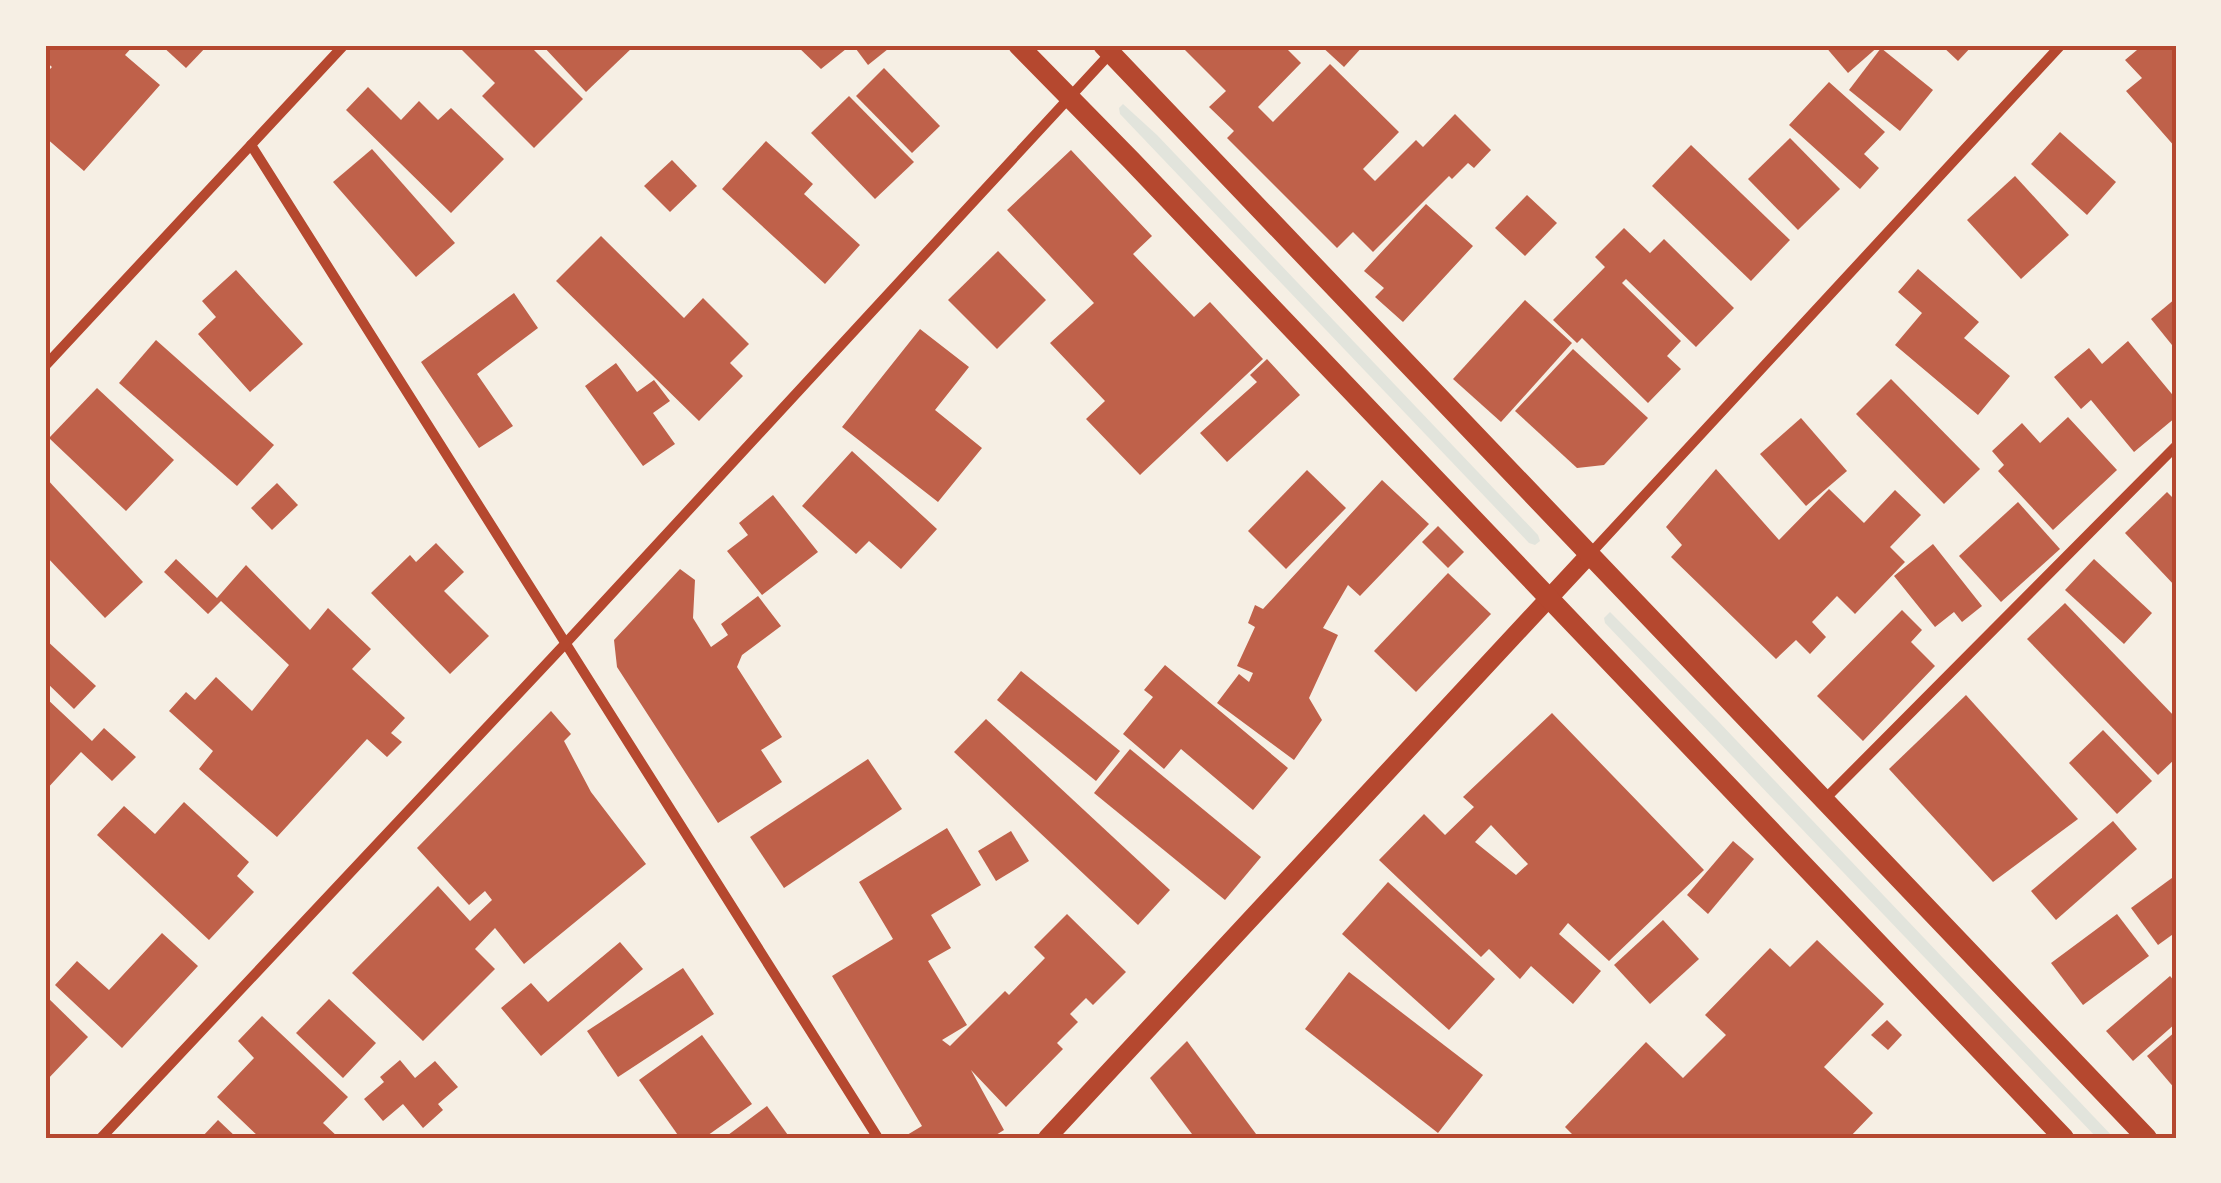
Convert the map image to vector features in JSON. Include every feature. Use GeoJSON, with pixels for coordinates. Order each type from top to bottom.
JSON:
{"type":"FeatureCollection","features":[{"type":"Feature","properties":{"kind":"main road"},"geometry":{"type":"LineString","coordinates":[[1018,45],[2064,1138]]}},
{"type":"Feature","properties":{"kind":"main road"},"geometry":{"type":"LineString","coordinates":[[1111,48],[2147,1138]]}},
{"type":"Feature","properties":{"kind":"street"},"geometry":{"type":"LineString","coordinates":[[45,366],[344,45]]}},
{"type":"Feature","properties":{"kind":"street"},"geometry":{"type":"LineString","coordinates":[[1047,1138],[2060,45]]}},
{"type":"Feature","properties":{"kind":"street"},"geometry":{"type":"LineString","coordinates":[[100,1138],[565,644],[1111,48]]}},
{"type":"Feature","properties":{"kind":"street"},"geometry":{"type":"LineString","coordinates":[[251,145],[878,1138]]}},
{"type":"Feature","properties":{"kind":"street"},"geometry":{"type":"LineString","coordinates":[[1825,799],[2176,446]]}},
{"type":"Feature","properties":{"kind":"shaded area"},"geometry":{"type":"Polygon","coordinates":[[[1123,104],[1157,135],[1540,541],[1535,545],[1529,543],[1120,114],[1123,104]]]}},
{"type":"Feature","properties":{"kind":"shaded area"},"geometry":{"type":"Polygon","coordinates":[[[1610,612],[2114,1138],[2097,1138],[1605,623],[1610,612]]]}},
{"type":"Feature","properties":{"kind":"building"},"geometry":{"type":"Polygon","coordinates":[[[45,45],[134,45],[125,55],[160,85],[84,171],[45,137],[45,74],[52,67],[45,61],[45,45]]]}},
{"type":"Feature","properties":{"kind":"building"},"geometry":{"type":"Polygon","coordinates":[[[161,45],[208,45],[186,68],[161,45]]]}},
{"type":"Feature","properties":{"kind":"building"},"geometry":{"type":"Polygon","coordinates":[[[457,45],[529,45],[583,99],[534,148],[482,96],[495,83],[457,45]]]}},
{"type":"Feature","properties":{"kind":"building"},"geometry":{"type":"Polygon","coordinates":[[[542,45],[635,45],[586,92],[542,45]]]}},
{"type":"Feature","properties":{"kind":"building"},"geometry":{"type":"Polygon","coordinates":[[[796,45],[851,45],[821,69],[796,45]]]}},
{"type":"Feature","properties":{"kind":"building"},"geometry":{"type":"Polygon","coordinates":[[[853,45],[893,45],[868,65],[853,45]]]}},
{"type":"Feature","properties":{"kind":"building"},"geometry":{"type":"Polygon","coordinates":[[[1180,45],[1283,45],[1301,63],[1258,107],[1273,122],[1330,64],[1399,132],[1363,169],[1375,181],[1416,140],[1423,147],[1455,114],[1491,150],[1474,168],[1468,163],[1452,179],[1449,176],[1373,252],[1353,232],[1337,248],[1227,138],[1234,131],[1209,107],[1226,91],[1180,45]]]}},
{"type":"Feature","properties":{"kind":"building"},"geometry":{"type":"Polygon","coordinates":[[[1320,45],[1364,45],[1344,67],[1320,45]]]}},
{"type":"Feature","properties":{"kind":"building"},"geometry":{"type":"Polygon","coordinates":[[[1824,45],[1880,45],[1848,73],[1824,45]]]}},
{"type":"Feature","properties":{"kind":"building"},"geometry":{"type":"Polygon","coordinates":[[[1941,45],[1973,45],[1958,61],[1941,45]]]}},
{"type":"Feature","properties":{"kind":"building"},"geometry":{"type":"Polygon","coordinates":[[[2143,45],[2176,45],[2176,148],[2126,91],[2142,78],[2125,60],[2143,45]]]}},
{"type":"Feature","properties":{"kind":"building"},"geometry":{"type":"Polygon","coordinates":[[[1881,48],[1933,90],[1900,131],[1849,90],[1881,48]]]}},
{"type":"Feature","properties":{"kind":"building"},"geometry":{"type":"Polygon","coordinates":[[[884,68],[940,126],[912,153],[856,96],[884,68]]]}},
{"type":"Feature","properties":{"kind":"building"},"geometry":{"type":"Polygon","coordinates":[[[1829,82],[1885,132],[1864,154],[1879,168],[1860,189],[1789,125],[1829,82]]]}},
{"type":"Feature","properties":{"kind":"building"},"geometry":{"type":"Polygon","coordinates":[[[368,87],[401,120],[419,101],[438,120],[451,108],[504,159],[451,213],[346,110],[368,87]]]}},
{"type":"Feature","properties":{"kind":"building"},"geometry":{"type":"Polygon","coordinates":[[[849,96],[914,162],[875,199],[811,133],[849,96]]]}},
{"type":"Feature","properties":{"kind":"building"},"geometry":{"type":"Polygon","coordinates":[[[2060,132],[2116,182],[2087,215],[2031,164],[2060,132]]]}},
{"type":"Feature","properties":{"kind":"building"},"geometry":{"type":"Polygon","coordinates":[[[1790,138],[1840,189],[1798,230],[1748,179],[1790,138]]]}},
{"type":"Feature","properties":{"kind":"building"},"geometry":{"type":"Polygon","coordinates":[[[766,141],[813,184],[804,194],[860,245],[825,284],[722,189],[766,141]]]}},
{"type":"Feature","properties":{"kind":"building"},"geometry":{"type":"Polygon","coordinates":[[[1691,145],[1790,240],[1751,281],[1652,186],[1691,145]]]}},
{"type":"Feature","properties":{"kind":"building"},"geometry":{"type":"Polygon","coordinates":[[[372,149],[455,243],[416,277],[333,182],[372,149]]]}},
{"type":"Feature","properties":{"kind":"building"},"geometry":{"type":"Polygon","coordinates":[[[1071,150],[1152,236],[1133,254],[1194,317],[1210,302],[1263,359],[1140,475],[1086,419],[1105,401],[1050,343],[1094,303],[1007,210],[1071,150]]]}},
{"type":"Feature","properties":{"kind":"building"},"geometry":{"type":"Polygon","coordinates":[[[672,160],[697,186],[670,212],[644,186],[672,160]]]}},
{"type":"Feature","properties":{"kind":"building"},"geometry":{"type":"Polygon","coordinates":[[[2015,176],[2069,235],[2021,279],[1967,220],[2015,176]]]}},
{"type":"Feature","properties":{"kind":"building"},"geometry":{"type":"Polygon","coordinates":[[[1527,195],[1557,223],[1525,256],[1495,228],[1527,195]]]}},
{"type":"Feature","properties":{"kind":"building"},"geometry":{"type":"Polygon","coordinates":[[[1426,204],[1473,246],[1403,322],[1375,297],[1384,288],[1364,271],[1426,204]]]}},
{"type":"Feature","properties":{"kind":"building"},"geometry":{"type":"Polygon","coordinates":[[[1624,228],[1650,253],[1664,239],[1734,308],[1696,347],[1626,279],[1622,283],[1681,341],[1667,356],[1681,369],[1648,403],[1582,338],[1577,343],[1553,320],[1605,267],[1595,257],[1624,228]]]}},
{"type":"Feature","properties":{"kind":"building"},"geometry":{"type":"Polygon","coordinates":[[[601,236],[684,318],[703,298],[749,344],[730,363],[743,376],[699,421],[556,281],[601,236]]]}},
{"type":"Feature","properties":{"kind":"building"},"geometry":{"type":"Polygon","coordinates":[[[998,251],[1046,300],[997,349],[948,300],[998,251]]]}},
{"type":"Feature","properties":{"kind":"building"},"geometry":{"type":"Polygon","coordinates":[[[1918,269],[1979,322],[1964,338],[2010,376],[1978,415],[1895,345],[1922,313],[1898,292],[1918,269]]]}},
{"type":"Feature","properties":{"kind":"building"},"geometry":{"type":"Polygon","coordinates":[[[236,270],[303,344],[250,392],[198,334],[216,317],[202,301],[236,270]]]}},
{"type":"Feature","properties":{"kind":"building"},"geometry":{"type":"Polygon","coordinates":[[[514,293],[538,328],[477,374],[513,426],[479,448],[421,362],[514,293]]]}},
{"type":"Feature","properties":{"kind":"building"},"geometry":{"type":"Polygon","coordinates":[[[2176,298],[2176,350],[2151,319],[2176,298]]]}},
{"type":"Feature","properties":{"kind":"building"},"geometry":{"type":"Polygon","coordinates":[[[1525,300],[1572,343],[1501,422],[1453,379],[1525,300]]]}},
{"type":"Feature","properties":{"kind":"building"},"geometry":{"type":"Polygon","coordinates":[[[920,329],[969,367],[935,410],[982,448],[938,502],[842,427],[920,329]]]}},
{"type":"Feature","properties":{"kind":"building"},"geometry":{"type":"Polygon","coordinates":[[[156,340],[274,445],[237,486],[119,383],[156,340]]]}},
{"type":"Feature","properties":{"kind":"building"},"geometry":{"type":"Polygon","coordinates":[[[2128,341],[2176,399],[2176,417],[2134,452],[2091,400],[2081,409],[2054,377],[2089,348],[2102,364],[2128,341]]]}},
{"type":"Feature","properties":{"kind":"building"},"geometry":{"type":"Polygon","coordinates":[[[1573,349],[1648,418],[1604,465],[1577,468],[1515,411],[1573,349]]]}},
{"type":"Feature","properties":{"kind":"building"},"geometry":{"type":"Polygon","coordinates":[[[1267,359],[1300,395],[1227,462],[1200,433],[1257,382],[1250,375],[1267,359]]]}},
{"type":"Feature","properties":{"kind":"building"},"geometry":{"type":"Polygon","coordinates":[[[616,363],[637,392],[654,380],[670,401],[653,413],[675,444],[643,466],[585,386],[616,363]]]}},
{"type":"Feature","properties":{"kind":"building"},"geometry":{"type":"Polygon","coordinates":[[[1891,379],[1980,469],[1944,504],[1856,414],[1891,379]]]}},
{"type":"Feature","properties":{"kind":"building"},"geometry":{"type":"Polygon","coordinates":[[[97,388],[174,460],[126,511],[49,438],[97,388]]]}},
{"type":"Feature","properties":{"kind":"building"},"geometry":{"type":"Polygon","coordinates":[[[2068,417],[2117,470],[2053,530],[1998,471],[2004,465],[1992,451],[2022,423],[2040,443],[2068,417]]]}},
{"type":"Feature","properties":{"kind":"building"},"geometry":{"type":"Polygon","coordinates":[[[1801,418],[1847,471],[1806,506],[1760,454],[1801,418]]]}},
{"type":"Feature","properties":{"kind":"building"},"geometry":{"type":"Polygon","coordinates":[[[852,451],[937,529],[901,569],[869,541],[856,554],[802,506],[852,451]]]}},
{"type":"Feature","properties":{"kind":"building"},"geometry":{"type":"Polygon","coordinates":[[[1716,469],[1779,540],[1829,489],[1864,523],[1895,490],[1921,515],[1890,547],[1905,562],[1855,614],[1837,596],[1812,622],[1826,637],[1810,654],[1796,640],[1776,659],[1671,557],[1682,545],[1666,527],[1716,469]]]}},
{"type":"Feature","properties":{"kind":"building"},"geometry":{"type":"Polygon","coordinates":[[[1307,470],[1346,508],[1286,569],[1248,531],[1307,470]]]}},
{"type":"Feature","properties":{"kind":"building"},"geometry":{"type":"Polygon","coordinates":[[[45,477],[143,582],[105,618],[45,555],[45,477]]]}},
{"type":"Feature","properties":{"kind":"building"},"geometry":{"type":"Polygon","coordinates":[[[1382,480],[1429,524],[1360,596],[1348,585],[1323,628],[1338,635],[1309,698],[1322,720],[1294,760],[1217,703],[1239,674],[1249,682],[1253,673],[1237,666],[1255,627],[1248,623],[1255,605],[1263,609],[1382,480]]]}},
{"type":"Feature","properties":{"kind":"building"},"geometry":{"type":"Polygon","coordinates":[[[277,483],[298,505],[272,530],[251,508],[277,483]]]}},
{"type":"Feature","properties":{"kind":"building"},"geometry":{"type":"Polygon","coordinates":[[[2167,492],[2176,501],[2176,587],[2125,533],[2167,492]]]}},
{"type":"Feature","properties":{"kind":"building"},"geometry":{"type":"Polygon","coordinates":[[[773,495],[818,552],[762,595],[727,551],[748,535],[739,523],[773,495]]]}},
{"type":"Feature","properties":{"kind":"building"},"geometry":{"type":"Polygon","coordinates":[[[2018,502],[2060,549],[2001,602],[1959,556],[2018,502]]]}},
{"type":"Feature","properties":{"kind":"building"},"geometry":{"type":"Polygon","coordinates":[[[1438,526],[1464,552],[1448,568],[1422,542],[1438,526]]]}},
{"type":"Feature","properties":{"kind":"building"},"geometry":{"type":"Polygon","coordinates":[[[436,543],[464,572],[444,591],[489,636],[450,674],[371,593],[410,555],[416,562],[436,543]]]}},
{"type":"Feature","properties":{"kind":"building"},"geometry":{"type":"Polygon","coordinates":[[[1933,544],[1982,606],[1962,622],[1954,612],[1935,627],[1894,576],[1933,544]]]}},
{"type":"Feature","properties":{"kind":"building"},"geometry":{"type":"Polygon","coordinates":[[[176,559],[217,598],[246,565],[310,630],[328,608],[371,649],[352,669],[405,718],[391,733],[402,742],[387,757],[367,739],[277,837],[199,769],[213,751],[169,711],[186,692],[195,700],[216,677],[252,711],[289,665],[221,601],[208,614],[164,572],[176,559]]]}},
{"type":"Feature","properties":{"kind":"building"},"geometry":{"type":"Polygon","coordinates":[[[2094,559],[2152,613],[2124,644],[2065,590],[2094,559]]]}},
{"type":"Feature","properties":{"kind":"building"},"geometry":{"type":"Polygon","coordinates":[[[680,569],[695,580],[693,618],[711,647],[728,635],[721,624],[758,596],[781,626],[742,655],[737,667],[782,737],[761,750],[782,782],[718,823],[617,667],[614,640],[680,569]]]}},
{"type":"Feature","properties":{"kind":"building"},"geometry":{"type":"Polygon","coordinates":[[[1448,573],[1491,614],[1416,692],[1374,651],[1448,573]]]}},
{"type":"Feature","properties":{"kind":"building"},"geometry":{"type":"Polygon","coordinates":[[[2065,603],[2176,718],[2176,758],[2158,775],[2027,639],[2065,603]]]}},
{"type":"Feature","properties":{"kind":"building"},"geometry":{"type":"Polygon","coordinates":[[[1902,610],[1922,630],[1911,642],[1935,666],[1863,741],[1817,696],[1902,610]]]}},
{"type":"Feature","properties":{"kind":"building"},"geometry":{"type":"Polygon","coordinates":[[[45,639],[96,686],[74,709],[45,681],[45,639]]]}},
{"type":"Feature","properties":{"kind":"building"},"geometry":{"type":"Polygon","coordinates":[[[1165,665],[1288,768],[1253,810],[1181,749],[1164,769],[1123,734],[1153,697],[1144,690],[1165,665]]]}},
{"type":"Feature","properties":{"kind":"building"},"geometry":{"type":"Polygon","coordinates":[[[1021,671],[1120,751],[1096,781],[997,700],[1021,671]]]}},
{"type":"Feature","properties":{"kind":"building"},"geometry":{"type":"Polygon","coordinates":[[[1966,695],[2078,819],[1993,882],[1889,769],[1966,695]]]}},
{"type":"Feature","properties":{"kind":"building"},"geometry":{"type":"Polygon","coordinates":[[[45,697],[92,741],[104,728],[136,757],[112,781],[81,752],[45,791],[45,697]]]}},
{"type":"Feature","properties":{"kind":"building"},"geometry":{"type":"Polygon","coordinates":[[[551,711],[571,734],[564,741],[591,792],[646,864],[524,964],[495,928],[475,949],[495,969],[423,1041],[352,973],[438,886],[470,921],[492,900],[485,891],[469,905],[417,848],[551,711]]]}},
{"type":"Feature","properties":{"kind":"building"},"geometry":{"type":"Polygon","coordinates":[[[1552,713],[1704,870],[1609,961],[1568,923],[1559,934],[1601,971],[1573,1004],[1531,966],[1520,979],[1489,949],[1481,957],[1379,860],[1424,814],[1445,835],[1474,807],[1463,797],[1552,713]],[[1491,825],[1475,842],[1516,875],[1528,864],[1491,825]]]}},
{"type":"Feature","properties":{"kind":"building"},"geometry":{"type":"Polygon","coordinates":[[[986,719],[1170,890],[1138,925],[954,752],[986,719]]]}},
{"type":"Feature","properties":{"kind":"building"},"geometry":{"type":"Polygon","coordinates":[[[2103,730],[2152,781],[2117,814],[2069,763],[2103,730]]]}},
{"type":"Feature","properties":{"kind":"building"},"geometry":{"type":"Polygon","coordinates":[[[1130,749],[1261,857],[1225,900],[1094,793],[1130,749]]]}},
{"type":"Feature","properties":{"kind":"building"},"geometry":{"type":"Polygon","coordinates":[[[868,759],[902,809],[784,888],[750,837],[868,759]]]}},
{"type":"Feature","properties":{"kind":"building"},"geometry":{"type":"Polygon","coordinates":[[[184,802],[249,862],[237,876],[254,892],[209,940],[97,835],[124,806],[155,834],[184,802]]]}},
{"type":"Feature","properties":{"kind":"building"},"geometry":{"type":"Polygon","coordinates":[[[2113,821],[2137,849],[2056,920],[2031,891],[2113,821]]]}},
{"type":"Feature","properties":{"kind":"building"},"geometry":{"type":"Polygon","coordinates":[[[947,828],[981,885],[931,915],[951,948],[928,961],[967,1025],[942,1040],[950,1046],[1005,991],[1009,995],[1045,958],[1034,947],[1067,914],[1126,972],[1093,1005],[1086,998],[1070,1014],[1078,1022],[1057,1043],[1063,1049],[1006,1107],[971,1070],[1004,1130],[991,1138],[909,1138],[907,1135],[922,1126],[832,976],[893,939],[859,882],[947,828]]]}},
{"type":"Feature","properties":{"kind":"building"},"geometry":{"type":"Polygon","coordinates":[[[1011,831],[1029,861],[996,881],[978,851],[1011,831]]]}},
{"type":"Feature","properties":{"kind":"building"},"geometry":{"type":"Polygon","coordinates":[[[1733,841],[1754,859],[1708,914],[1687,895],[1733,841]]]}},
{"type":"Feature","properties":{"kind":"building"},"geometry":{"type":"Polygon","coordinates":[[[2176,875],[2176,932],[2158,945],[2131,908],[2176,875]]]}},
{"type":"Feature","properties":{"kind":"building"},"geometry":{"type":"Polygon","coordinates":[[[1388,882],[1495,979],[1449,1030],[1342,934],[1388,882]]]}},
{"type":"Feature","properties":{"kind":"building"},"geometry":{"type":"Polygon","coordinates":[[[2117,914],[2149,956],[2083,1005],[2051,963],[2117,914]]]}},
{"type":"Feature","properties":{"kind":"building"},"geometry":{"type":"Polygon","coordinates":[[[1663,920],[1699,959],[1650,1004],[1614,965],[1663,920]]]}},
{"type":"Feature","properties":{"kind":"building"},"geometry":{"type":"Polygon","coordinates":[[[162,933],[198,966],[122,1048],[55,985],[77,961],[109,990],[162,933]]]}},
{"type":"Feature","properties":{"kind":"building"},"geometry":{"type":"Polygon","coordinates":[[[1817,940],[1884,1004],[1824,1067],[1873,1113],[1849,1138],[1576,1138],[1565,1127],[1646,1042],[1683,1078],[1726,1035],[1705,1015],[1770,948],[1790,967],[1817,940]]]}},
{"type":"Feature","properties":{"kind":"building"},"geometry":{"type":"Polygon","coordinates":[[[620,942],[643,969],[541,1056],[501,1008],[531,983],[548,1002],[620,942]]]}},
{"type":"Feature","properties":{"kind":"building"},"geometry":{"type":"Polygon","coordinates":[[[683,968],[714,1014],[618,1077],[587,1031],[683,968]]]}},
{"type":"Feature","properties":{"kind":"building"},"geometry":{"type":"Polygon","coordinates":[[[1349,972],[1483,1075],[1438,1133],[1305,1029],[1349,972]]]}},
{"type":"Feature","properties":{"kind":"building"},"geometry":{"type":"Polygon","coordinates":[[[2170,976],[2176,983],[2176,1023],[2133,1061],[2106,1031],[2170,976]]]}},
{"type":"Feature","properties":{"kind":"building"},"geometry":{"type":"Polygon","coordinates":[[[45,995],[88,1037],[45,1082],[45,995]]]}},
{"type":"Feature","properties":{"kind":"building"},"geometry":{"type":"Polygon","coordinates":[[[329,999],[376,1043],[343,1078],[296,1033],[329,999]]]}},
{"type":"Feature","properties":{"kind":"building"},"geometry":{"type":"Polygon","coordinates":[[[262,1016],[348,1097],[323,1123],[339,1138],[260,1138],[217,1097],[254,1058],[238,1041],[262,1016]]]}},
{"type":"Feature","properties":{"kind":"building"},"geometry":{"type":"Polygon","coordinates":[[[1887,1020],[1902,1035],[1888,1050],[1871,1035],[1887,1020]]]}},
{"type":"Feature","properties":{"kind":"building"},"geometry":{"type":"Polygon","coordinates":[[[2176,1031],[2176,1090],[2147,1056],[2176,1031]]]}},
{"type":"Feature","properties":{"kind":"building"},"geometry":{"type":"Polygon","coordinates":[[[702,1035],[752,1104],[704,1138],[680,1138],[639,1080],[702,1035]]]}},
{"type":"Feature","properties":{"kind":"building"},"geometry":{"type":"Polygon","coordinates":[[[1187,1041],[1259,1138],[1195,1138],[1150,1078],[1187,1041]]]}},
{"type":"Feature","properties":{"kind":"building"},"geometry":{"type":"Polygon","coordinates":[[[400,1060],[415,1078],[435,1061],[458,1087],[438,1104],[443,1110],[423,1128],[403,1104],[383,1121],[364,1099],[384,1082],[380,1077],[400,1060]]]}},
{"type":"Feature","properties":{"kind":"building"},"geometry":{"type":"Polygon","coordinates":[[[767,1106],[790,1138],[724,1138],[767,1106]]]}},
{"type":"Feature","properties":{"kind":"building"},"geometry":{"type":"Polygon","coordinates":[[[218,1120],[237,1138],[201,1138],[218,1120]]]}}]}
